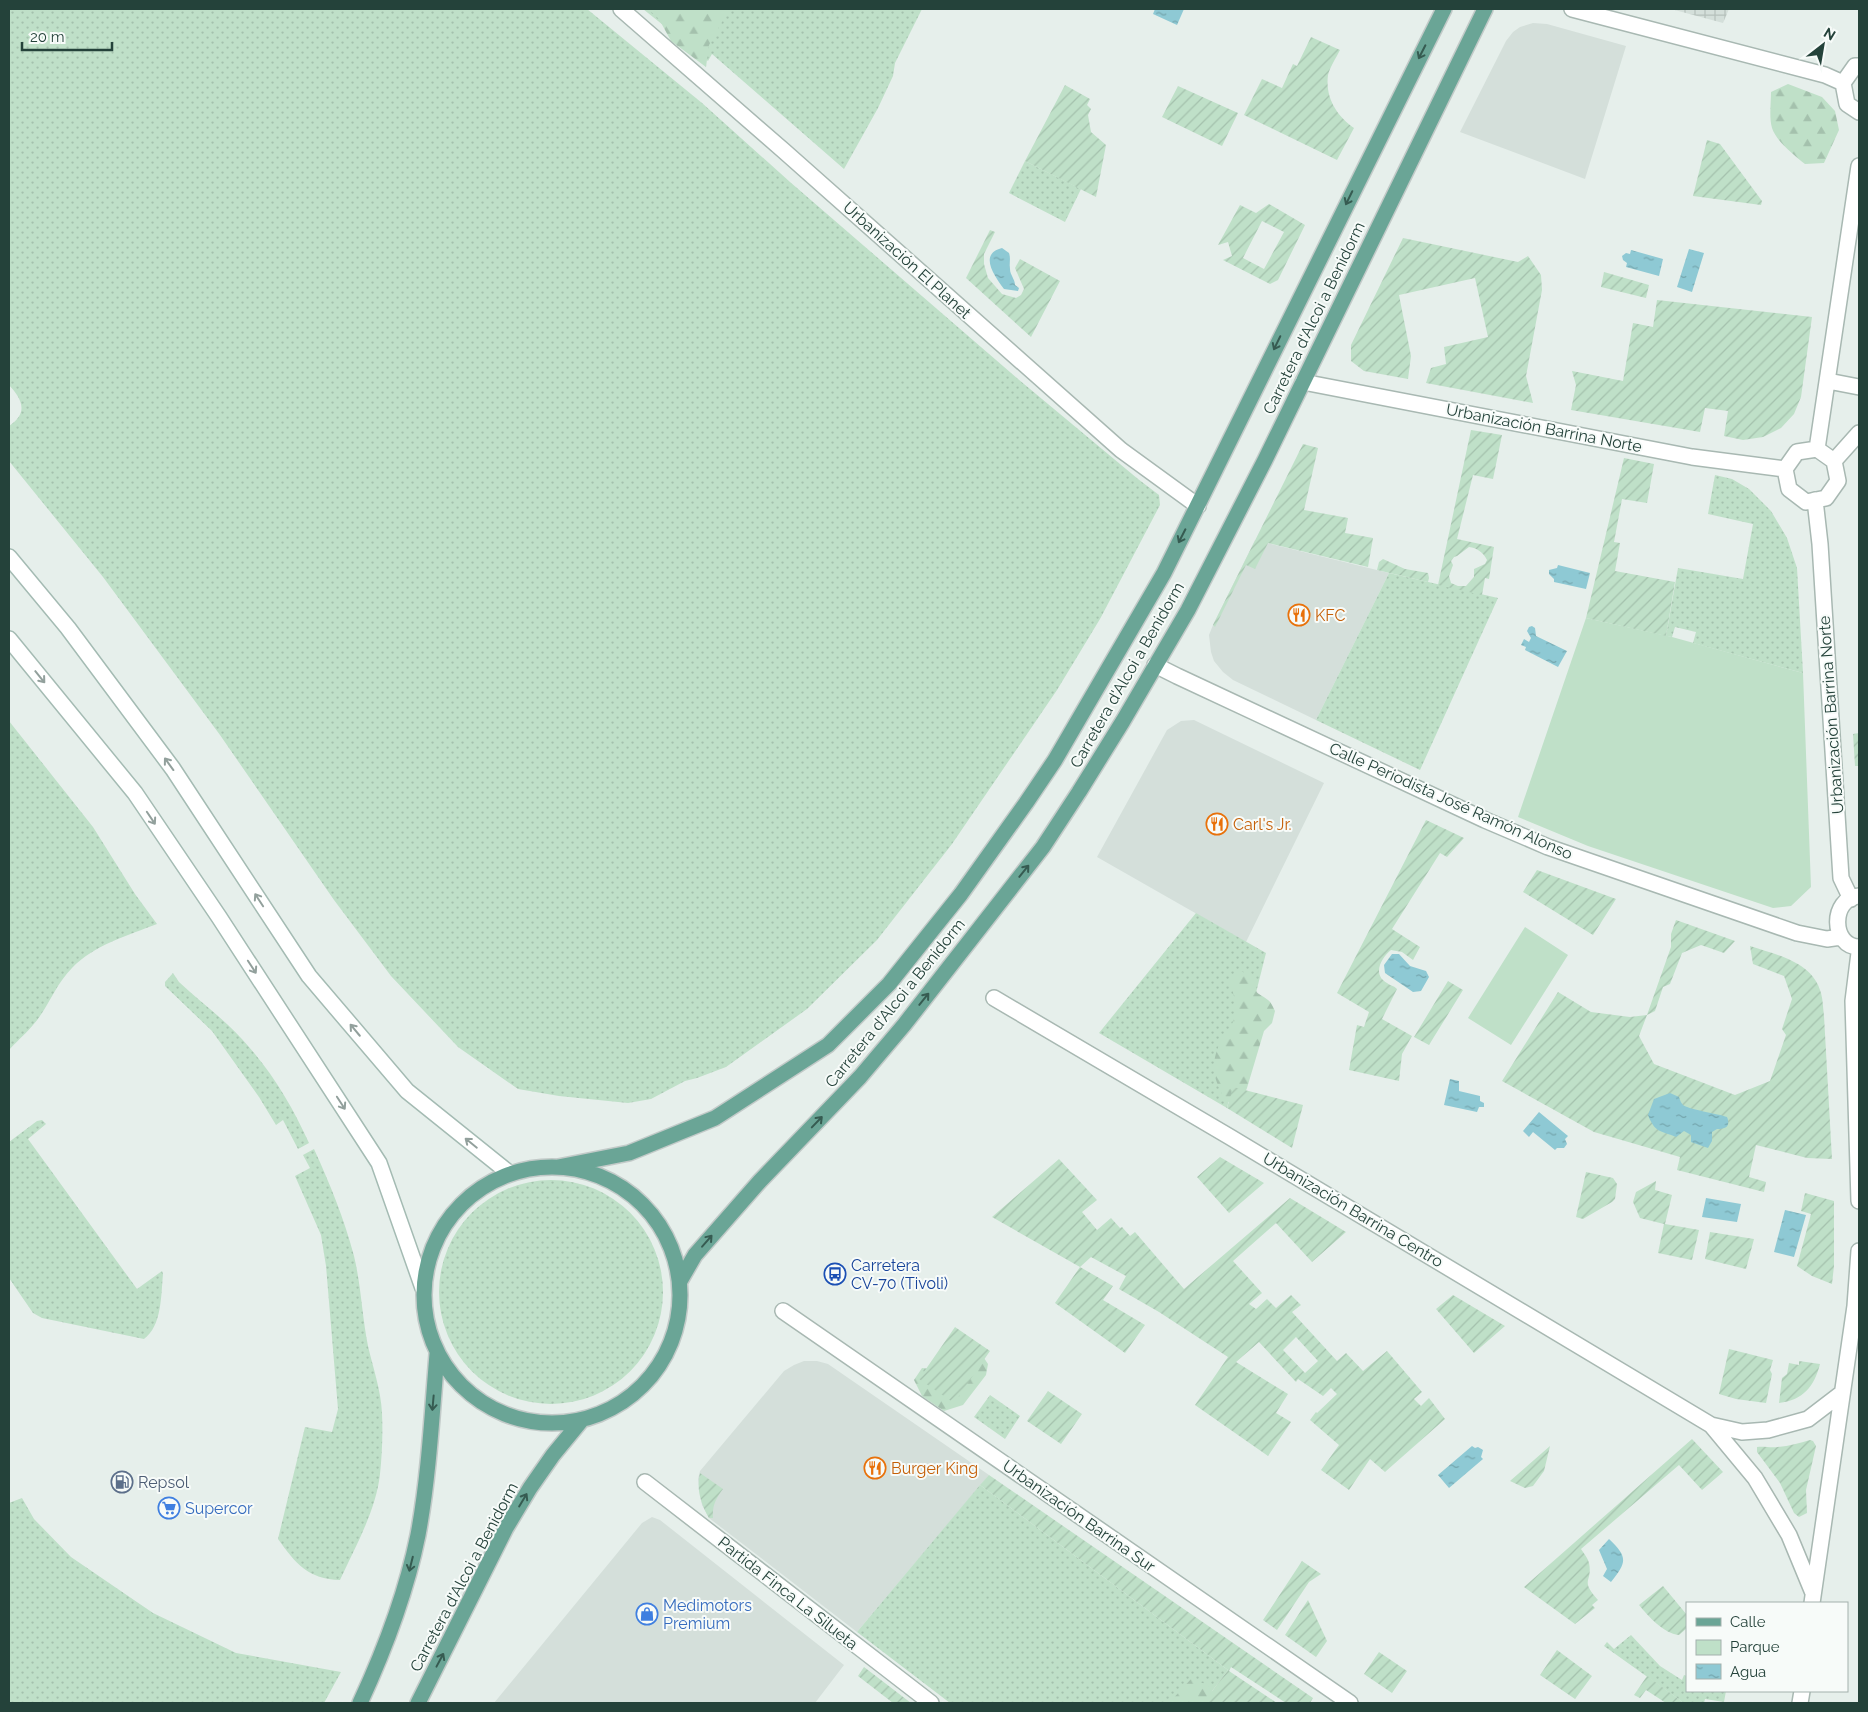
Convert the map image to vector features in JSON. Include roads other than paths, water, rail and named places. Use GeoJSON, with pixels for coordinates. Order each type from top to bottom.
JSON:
{"type":"FeatureCollection","features":[{"type":"Feature","properties":{"kind":"main road","name":"Carretera d'Alcoi a Benidorm"},"geometry":{"type":"LineString","coordinates":[[558,1167],[629,1154],[715,1118],[828,1045],[889,984],[931,932],[1031,796],[1164,573],[1444,9]]}},
{"type":"Feature","properties":{"kind":"main road","name":"Carretera d'Alcoi a Benidorm"},"geometry":{"type":"LineString","coordinates":[[680,1281],[696,1255],[760,1181],[860,1077],[948,969],[1043,847],[1123,721],[1188,610],[1303,382],[1485,9]]}},
{"type":"Feature","properties":{"kind":"main road"},"geometry":{"type":"LineString","coordinates":[[558,1167],[594,1174],[626,1190],[652,1215],[670,1246],[680,1281],[679,1315],[669,1348],[651,1377],[620,1405],[581,1421],[539,1424],[498,1412],[463,1388],[437,1354],[425,1322],[422,1288],[430,1251],[448,1218],[476,1191],[509,1173],[534,1168],[558,1167]]}},
{"type":"Feature","properties":{"kind":"main road"},"geometry":{"type":"LineString","coordinates":[[360,1703],[378,1666],[395,1622],[418,1536],[425,1490],[437,1354]]}},
{"type":"Feature","properties":{"kind":"main road","name":"Carretera d'Alcoi a Benidorm"},"geometry":{"type":"LineString","coordinates":[[418,1703],[506,1528],[534,1481],[581,1421]]}},
{"type":"Feature","properties":{"kind":"street","name":"Urbanización El Planet"},"geometry":{"type":"LineString","coordinates":[[621,9],[770,138],[1121,450],[1198,506]]}},
{"type":"Feature","properties":{"kind":"street"},"geometry":{"type":"LineString","coordinates":[[1572,9],[1816,73],[1843,83]]}},
{"type":"Feature","properties":{"kind":"street"},"geometry":{"type":"LineString","coordinates":[[1859,66],[1855,66],[1843,83],[1847,104],[1859,112]]}},
{"type":"Feature","properties":{"kind":"street"},"geometry":{"type":"LineString","coordinates":[[1817,449],[1859,166]]}},
{"type":"Feature","properties":{"kind":"street"},"geometry":{"type":"LineString","coordinates":[[1828,381],[1859,387]]}},
{"type":"Feature","properties":{"kind":"street","name":"Urbanización Barrina Norte"},"geometry":{"type":"LineString","coordinates":[[1303,382],[1692,457],[1785,469]]}},
{"type":"Feature","properties":{"kind":"street"},"geometry":{"type":"LineString","coordinates":[[1834,461],[1859,433]]}},
{"type":"Feature","properties":{"kind":"street"},"geometry":{"type":"LineString","coordinates":[[1817,449],[1834,461],[1838,481],[1826,498],[1806,502],[1789,489],[1785,469],[1797,452],[1817,449]]}},
{"type":"Feature","properties":{"kind":"street","name":"Urbanización Barrina Norte"},"geometry":{"type":"LineString","coordinates":[[1815,500],[1821,563],[1841,878],[1855,897]]}},
{"type":"Feature","properties":{"kind":"street"},"geometry":{"type":"LineString","coordinates":[[9,557],[68,628],[173,769],[309,976],[406,1090],[509,1173]]}},
{"type":"Feature","properties":{"kind":"street"},"geometry":{"type":"LineString","coordinates":[[9,639],[135,794],[379,1162],[422,1288]]}},
{"type":"Feature","properties":{"kind":"street","name":"Calle Periodista José Ramón Alonso"},"geometry":{"type":"LineString","coordinates":[[1155,664],[1176,676],[1485,820],[1548,847],[1797,933],[1827,939],[1841,937]]}},
{"type":"Feature","properties":{"kind":"street"},"geometry":{"type":"LineString","coordinates":[[1855,897],[1842,905],[1836,921],[1841,937],[1854,947],[1859,947]]}},
{"type":"Feature","properties":{"kind":"street"},"geometry":{"type":"LineString","coordinates":[[1859,953],[1853,1001],[1859,1201]]}},
{"type":"Feature","properties":{"kind":"street","name":"Urbanización Barrina Centro"},"geometry":{"type":"LineString","coordinates":[[994,998],[1711,1425],[1742,1432],[1768,1430],[1808,1418],[1842,1393]]}},
{"type":"Feature","properties":{"kind":"street"},"geometry":{"type":"LineString","coordinates":[[1842,1393],[1855,1306],[1859,1251]]}},
{"type":"Feature","properties":{"kind":"street","name":"Urbanización Barrina Sur"},"geometry":{"type":"LineString","coordinates":[[783,1311],[1350,1703]]}},
{"type":"Feature","properties":{"kind":"street","name":"Urbanización Barrina Centro"},"geometry":{"type":"LineString","coordinates":[[1812,1599],[1842,1393]]}},
{"type":"Feature","properties":{"kind":"street","name":"Urbanización Barrina Centro"},"geometry":{"type":"LineString","coordinates":[[1711,1425],[1755,1478],[1789,1535],[1812,1599]]}},
{"type":"Feature","properties":{"kind":"street","name":"Partida Finca La Silueta"},"geometry":{"type":"LineString","coordinates":[[645,1482],[931,1703]]}},
{"type":"Feature","properties":{"kind":"water"},"geometry":{"type":"Polygon","coordinates":[[[1155,9],[1184,9],[1177,25],[1153,14],[1155,9]]]}},
{"type":"Feature","properties":{"kind":"water"},"geometry":{"type":"Polygon","coordinates":[[[1002,248],[1009,253],[1010,271],[1015,285],[1019,288],[1018,291],[1004,289],[993,272],[990,260],[991,255],[1002,248]]]}},
{"type":"Feature","properties":{"kind":"water"},"geometry":{"type":"Polygon","coordinates":[[[1689,249],[1704,253],[1692,292],[1677,287],[1689,249]]]}},
{"type":"Feature","properties":{"kind":"water"},"geometry":{"type":"Polygon","coordinates":[[[1631,250],[1663,259],[1659,276],[1626,267],[1627,263],[1623,260],[1622,256],[1626,253],[1630,254],[1631,250]]]}},
{"type":"Feature","properties":{"kind":"water"},"geometry":{"type":"Polygon","coordinates":[[[1558,565],[1590,573],[1586,589],[1554,582],[1554,579],[1549,574],[1549,570],[1557,568],[1558,565]]]}},
{"type":"Feature","properties":{"kind":"water"},"geometry":{"type":"Polygon","coordinates":[[[1532,626],[1535,628],[1536,636],[1567,651],[1558,667],[1525,650],[1526,647],[1521,645],[1524,639],[1529,642],[1531,638],[1527,631],[1532,626]]]}},
{"type":"Feature","properties":{"kind":"water"},"geometry":{"type":"Polygon","coordinates":[[[1392,954],[1399,954],[1410,966],[1426,971],[1429,977],[1421,991],[1413,992],[1385,973],[1384,965],[1392,954]]]}},
{"type":"Feature","properties":{"kind":"water"},"geometry":{"type":"Polygon","coordinates":[[[1450,1079],[1459,1081],[1459,1091],[1480,1096],[1480,1101],[1484,1103],[1484,1107],[1479,1107],[1477,1112],[1444,1105],[1450,1079]]]}},
{"type":"Feature","properties":{"kind":"water"},"geometry":{"type":"Polygon","coordinates":[[[1670,1093],[1679,1097],[1686,1107],[1727,1117],[1728,1125],[1712,1132],[1712,1141],[1708,1148],[1691,1142],[1691,1135],[1684,1131],[1676,1137],[1659,1130],[1653,1125],[1648,1115],[1654,1099],[1670,1093]]]}},
{"type":"Feature","properties":{"kind":"water"},"geometry":{"type":"Polygon","coordinates":[[[1539,1112],[1568,1136],[1565,1139],[1567,1144],[1564,1148],[1557,1148],[1555,1150],[1533,1132],[1529,1137],[1523,1131],[1539,1112]]]}},
{"type":"Feature","properties":{"kind":"water"},"geometry":{"type":"Polygon","coordinates":[[[1706,1198],[1741,1204],[1737,1222],[1702,1217],[1706,1198]]]}},
{"type":"Feature","properties":{"kind":"water"},"geometry":{"type":"Polygon","coordinates":[[[1785,1210],[1806,1215],[1794,1257],[1774,1252],[1785,1210]]]}},
{"type":"Feature","properties":{"kind":"water"},"geometry":{"type":"Polygon","coordinates":[[[1472,1446],[1483,1450],[1481,1457],[1483,1459],[1449,1488],[1438,1475],[1472,1446]]]}},
{"type":"Feature","properties":{"kind":"water"},"geometry":{"type":"Polygon","coordinates":[[[1609,1539],[1620,1550],[1623,1560],[1620,1569],[1611,1582],[1603,1576],[1607,1569],[1599,1550],[1609,1539]]]}},
{"type":"Feature","properties":{"kind":"place","name":"KFC"},"geometry":{"type":"Point","coordinates":[1299,615]}},
{"type":"Feature","properties":{"kind":"place","name":"Carl's Jr."},"geometry":{"type":"Point","coordinates":[1217,824]}},
{"type":"Feature","properties":{"kind":"place","name":"Carretera CV-70 (Tivoli)"},"geometry":{"type":"Point","coordinates":[835,1274]}},
{"type":"Feature","properties":{"kind":"place","name":"Burger King"},"geometry":{"type":"Point","coordinates":[875,1468]}},
{"type":"Feature","properties":{"kind":"place","name":"Repsol"},"geometry":{"type":"Point","coordinates":[122,1482]}},
{"type":"Feature","properties":{"kind":"place","name":"Supercor"},"geometry":{"type":"Point","coordinates":[169,1508]}},
{"type":"Feature","properties":{"kind":"place","name":"Medimotors Premium"},"geometry":{"type":"Point","coordinates":[647,1614]}}]}
